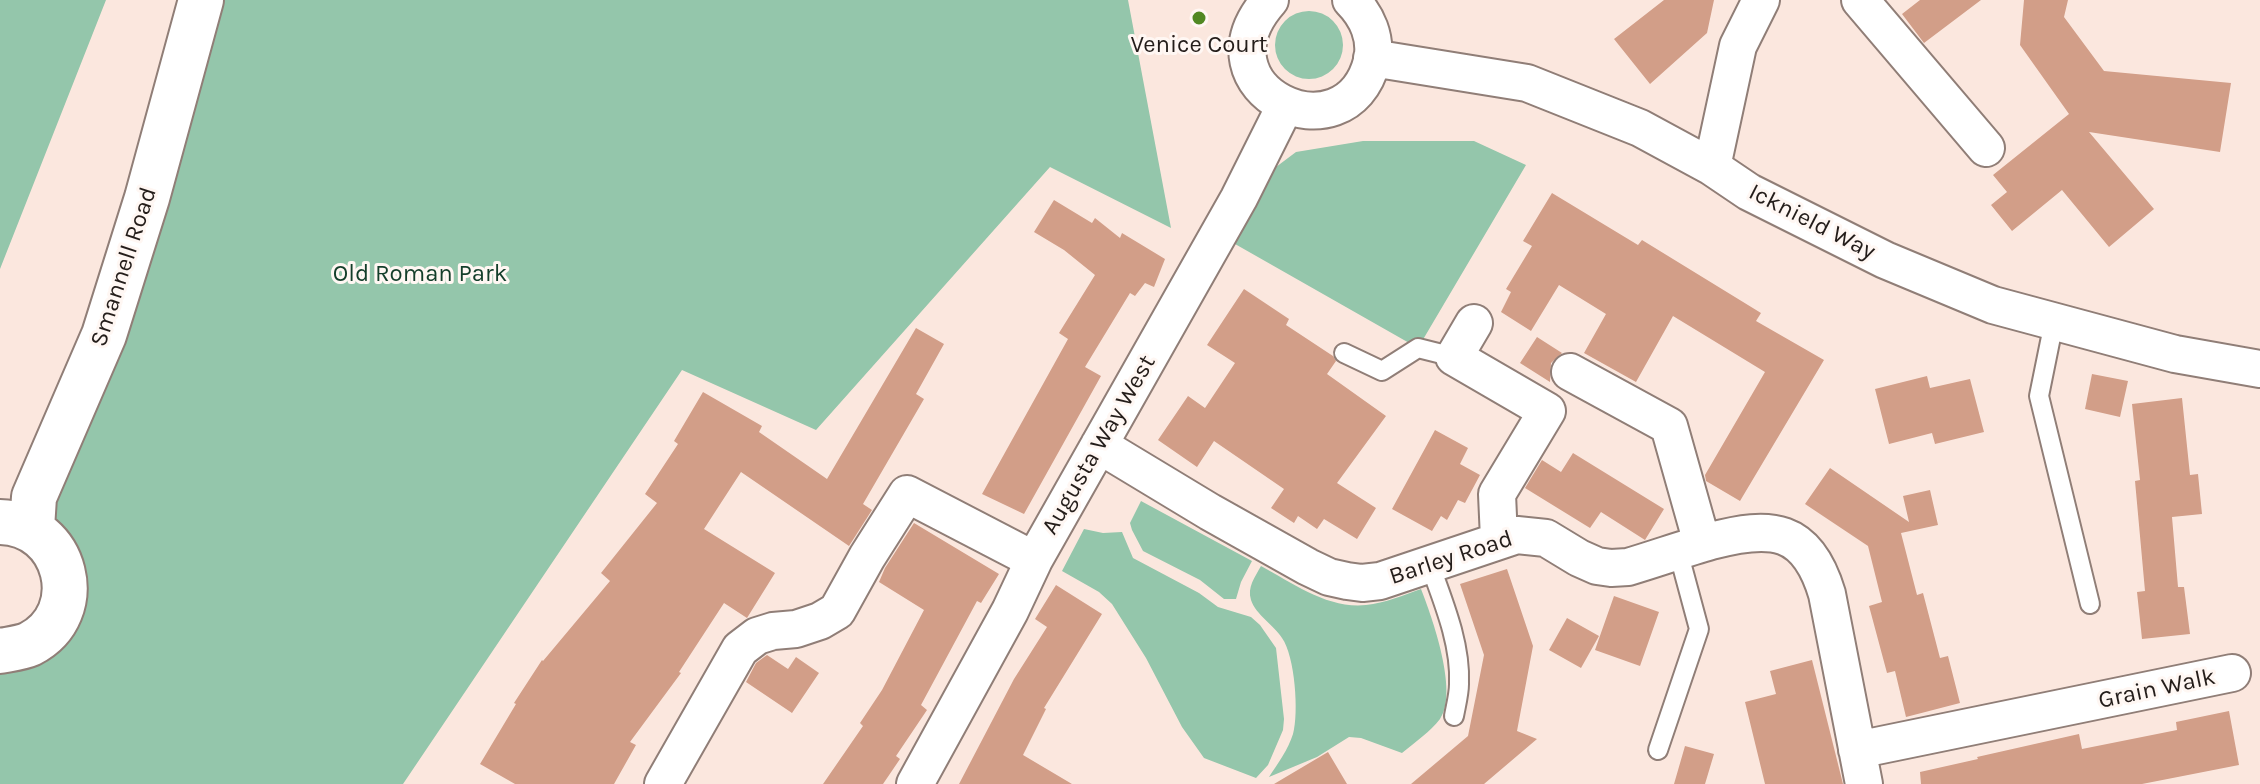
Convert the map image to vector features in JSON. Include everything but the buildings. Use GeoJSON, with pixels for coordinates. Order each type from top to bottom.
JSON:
{"type":"FeatureCollection","features":[{"type":"Feature","properties":{"kind":"street","name":"Smannell Road"},"geometry":{"type":"LineString","coordinates":[[0,651],[33,642],[50,628],[61,608],[65,584],[61,562],[46,539],[16,525],[34,497],[104,335],[147,198],[201,0]]}},
{"type":"Feature","properties":{"kind":"street"},"geometry":{"type":"LineString","coordinates":[[1255,5],[1247,48],[1257,82],[1269,96],[1285,106],[1303,111],[1322,110],[1340,103],[1355,92],[1367,77],[1373,45],[1367,21],[1351,0]]}},
{"type":"Feature","properties":{"kind":"street"},"geometry":{"type":"LineString","coordinates":[[1712,167],[1738,46],[1761,0]]}},
{"type":"Feature","properties":{"kind":"street"},"geometry":{"type":"LineString","coordinates":[[1860,0],[1986,148]]}},
{"type":"Feature","properties":{"kind":"street","name":"Icknield Way"},"geometry":{"type":"LineString","coordinates":[[1372,58],[1527,83],[1640,128],[1712,167],[1749,192],[1885,260],[1993,305],[2175,354],[2260,369]]}},
{"type":"Feature","properties":{"kind":"street","name":"Augusta Way West"},"geometry":{"type":"LineString","coordinates":[[915,784],[1010,611],[1034,560],[1239,198],[1285,106]]}},
{"type":"Feature","properties":{"kind":"street"},"geometry":{"type":"LineString","coordinates":[[1474,323],[1454,357],[1547,411],[1497,494],[1499,539]]}},
{"type":"Feature","properties":{"kind":"street"},"geometry":{"type":"LineString","coordinates":[[1570,372],[1669,426],[1690,547]]}},
{"type":"Feature","properties":{"kind":"street","name":"Barley Road"},"geometry":{"type":"LineString","coordinates":[[1099,445],[1210,512],[1329,577],[1362,583],[1380,581],[1517,535],[1546,538],[1579,558],[1611,568],[1628,567],[1739,534],[1758,532],[1788,538],[1810,556],[1820,572],[1827,594],[1860,767],[2082,704]]}},
{"type":"Feature","properties":{"kind":"street"},"geometry":{"type":"LineString","coordinates":[[673,767],[740,649],[757,636],[796,629],[837,611],[898,491],[1034,560]]}},
{"type":"Feature","properties":{"kind":"street","name":"Grain Walk"},"geometry":{"type":"LineString","coordinates":[[2082,704],[2232,673]]}},
{"type":"Feature","properties":{"kind":"lane"},"geometry":{"type":"LineString","coordinates":[[2054,322],[2039,396],[2090,604]]}},
{"type":"Feature","properties":{"kind":"lane"},"geometry":{"type":"LineString","coordinates":[[1344,353],[1382,371],[1418,348],[1454,357]]}},
{"type":"Feature","properties":{"kind":"lane"},"geometry":{"type":"LineString","coordinates":[[1658,750],[1699,629],[1690,547]]}},
{"type":"Feature","properties":{"kind":"lane"},"geometry":{"type":"LineString","coordinates":[[1430,565],[1447,611],[1454,643],[1459,683],[1454,716]]}},
{"type":"Feature","properties":{"kind":"green space"},"geometry":{"type":"Polygon","coordinates":[[[0,0],[106,0],[0,269],[0,0]]]}},
{"type":"Feature","properties":{"kind":"green space","name":"Old Roman Park"},"geometry":{"type":"Polygon","coordinates":[[[222,0],[1128,0],[1171,228],[1050,167],[816,430],[682,370],[403,784],[0,784],[0,668],[54,611],[50,528],[54,490],[222,0]]]}},
{"type":"Feature","properties":{"kind":"green space"},"geometry":{"type":"Polygon","coordinates":[[[1309,11],[1333,21],[1343,45],[1333,69],[1309,79],[1285,69],[1275,45],[1285,21],[1309,11]]]}},
{"type":"Feature","properties":{"kind":"green space"},"geometry":{"type":"Polygon","coordinates":[[[1363,141],[1474,141],[1526,165],[1418,348],[1228,240],[1272,170],[1296,152],[1363,141]]]}},
{"type":"Feature","properties":{"kind":"green space"},"geometry":{"type":"Polygon","coordinates":[[[1141,501],[1252,561],[1236,599],[1224,599],[1200,580],[1143,551],[1130,523],[1141,501]]]}},
{"type":"Feature","properties":{"kind":"green space"},"geometry":{"type":"Polygon","coordinates":[[[1084,529],[1103,533],[1122,532],[1133,558],[1199,593],[1218,607],[1251,617],[1276,648],[1283,730],[1268,765],[1256,778],[1204,758],[1182,727],[1146,658],[1112,604],[1099,592],[1062,571],[1084,529]]]}},
{"type":"Feature","properties":{"kind":"green space"},"geometry":{"type":"Polygon","coordinates":[[[1261,566],[1312,594],[1338,603],[1366,605],[1421,589],[1437,635],[1445,673],[1447,691],[1440,719],[1402,753],[1361,738],[1349,737],[1317,757],[1269,777],[1293,734],[1296,699],[1286,646],[1251,600],[1251,586],[1261,566]]]}},
{"type":"Feature","properties":{"kind":"place","name":"Venice Court"},"geometry":{"type":"Point","coordinates":[1199,18]}}]}
